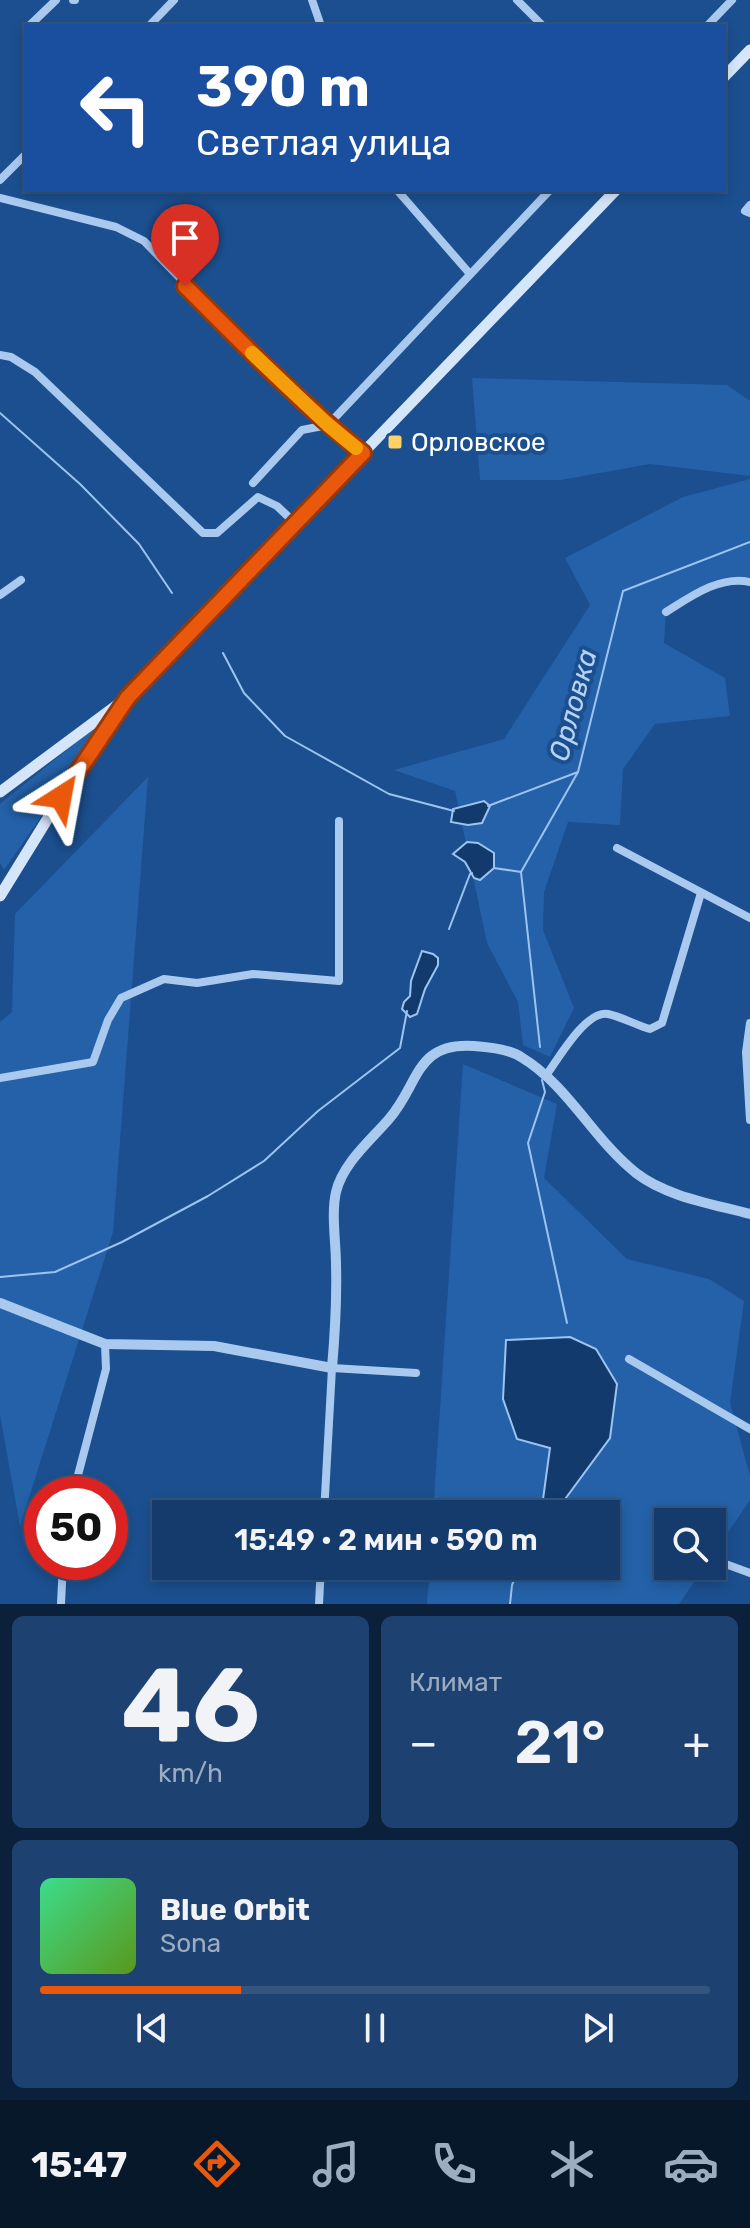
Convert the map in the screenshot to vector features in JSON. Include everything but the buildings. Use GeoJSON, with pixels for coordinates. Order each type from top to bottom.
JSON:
{"type":"FeatureCollection","features":[{"type":"Feature","properties":{"kind":"main road"},"geometry":{"type":"LineString","coordinates":[[726,75],[750,50]]}},
{"type":"Feature","properties":{"kind":"main road"},"geometry":{"type":"LineString","coordinates":[[0,792],[128,697],[614,192]]}},
{"type":"Feature","properties":{"kind":"main road"},"geometry":{"type":"LineString","coordinates":[[0,896],[128,697]]}},
{"type":"Feature","properties":{"kind":"street"},"geometry":{"type":"LineString","coordinates":[[31,24],[56,0]]}},
{"type":"Feature","properties":{"kind":"street"},"geometry":{"type":"LineString","coordinates":[[151,24],[174,0]]}},
{"type":"Feature","properties":{"kind":"street"},"geometry":{"type":"LineString","coordinates":[[312,0],[320,24]]}},
{"type":"Feature","properties":{"kind":"street"},"geometry":{"type":"LineString","coordinates":[[517,0],[541,24]]}},
{"type":"Feature","properties":{"kind":"street"},"geometry":{"type":"LineString","coordinates":[[709,24],[732,0]]}},
{"type":"Feature","properties":{"kind":"street"},"geometry":{"type":"LineString","coordinates":[[0,180],[24,156]]}},
{"type":"Feature","properties":{"kind":"street"},"geometry":{"type":"LineString","coordinates":[[399,192],[470,274]]}},
{"type":"Feature","properties":{"kind":"street"},"geometry":{"type":"LineString","coordinates":[[253,483],[302,430],[328,425],[548,192]]}},
{"type":"Feature","properties":{"kind":"street"},"geometry":{"type":"LineString","coordinates":[[0,198],[116,227],[144,241],[249,350],[328,425],[363,453]]}},
{"type":"Feature","properties":{"kind":"street"},"geometry":{"type":"LineString","coordinates":[[0,355],[11,357],[35,372],[203,533],[217,533],[258,497],[277,506],[295,523]]}},
{"type":"Feature","properties":{"kind":"street"},"geometry":{"type":"LineString","coordinates":[[0,595],[21,580]]}},
{"type":"Feature","properties":{"kind":"street"},"geometry":{"type":"LineString","coordinates":[[666,612],[704,589],[742,580],[750,582]]}},
{"type":"Feature","properties":{"kind":"street"},"geometry":{"type":"LineString","coordinates":[[0,1078],[93,1062],[108,1020],[121,998],[164,979],[197,983],[253,974],[339,981],[339,821]]}},
{"type":"Feature","properties":{"kind":"street"},"geometry":{"type":"LineString","coordinates":[[617,848],[750,918]]}},
{"type":"Feature","properties":{"kind":"street"},"geometry":{"type":"LineString","coordinates":[[547,1074],[583,1025],[595,1016],[607,1013],[650,1029],[662,1023],[701,893]]}},
{"type":"Feature","properties":{"kind":"street"},"geometry":{"type":"LineString","coordinates":[[750,1023],[746,1052],[750,1120]]}},
{"type":"Feature","properties":{"kind":"street"},"geometry":{"type":"LineString","coordinates":[[325,1500],[337,1309],[336,1192],[347,1167],[392,1115],[431,1055],[455,1045],[517,1054],[547,1074],[637,1173],[679,1194],[750,1214]]}},
{"type":"Feature","properties":{"kind":"street"},"geometry":{"type":"LineString","coordinates":[[0,1303],[105,1344],[214,1346],[332,1368],[416,1373]]}},
{"type":"Feature","properties":{"kind":"street"},"geometry":{"type":"LineString","coordinates":[[78,1476],[106,1369],[105,1344]]}},
{"type":"Feature","properties":{"kind":"street"},"geometry":{"type":"LineString","coordinates":[[629,1359],[750,1429]]}},
{"type":"Feature","properties":{"kind":"street"},"geometry":{"type":"LineString","coordinates":[[726,1564],[750,1573]]}},
{"type":"Feature","properties":{"kind":"street"},"geometry":{"type":"LineString","coordinates":[[61,1604],[62,1580]]}},
{"type":"Feature","properties":{"kind":"street"},"geometry":{"type":"LineString","coordinates":[[319,1604],[320,1580]]}},
{"type":"Feature","properties":{"kind":"shaded area"},"geometry":{"type":"Polygon","coordinates":[[[472,378],[727,385],[750,401],[750,476],[650,464],[561,480],[480,480],[472,378]]]}},
{"type":"Feature","properties":{"kind":"shaded area"},"geometry":{"type":"Polygon","coordinates":[[[750,479],[750,578],[738,576],[715,580],[666,612],[664,643],[725,678],[730,716],[655,724],[623,769],[620,825],[568,822],[544,892],[543,930],[574,1008],[550,1057],[523,1045],[518,1002],[487,943],[455,791],[394,770],[504,739],[590,605],[565,558],[683,497],[750,479]]]}},
{"type":"Feature","properties":{"kind":"shaded area"},"geometry":{"type":"Polygon","coordinates":[[[115,711],[4,870],[0,863],[0,804],[115,711]]]}},
{"type":"Feature","properties":{"kind":"shaded area"},"geometry":{"type":"Polygon","coordinates":[[[148,777],[113,1232],[36,1476],[24,1476],[24,1513],[20,1526],[0,1415],[0,1022],[12,1012],[15,914],[148,777]]]}},
{"type":"Feature","properties":{"kind":"shaded area"},"geometry":{"type":"Polygon","coordinates":[[[484,801],[490,806],[482,823],[468,825],[451,822],[453,809],[484,801]]]}},
{"type":"Feature","properties":{"kind":"shaded area"},"geometry":{"type":"Polygon","coordinates":[[[467,842],[478,843],[494,853],[494,868],[480,880],[474,878],[465,862],[453,854],[467,842]]]}},
{"type":"Feature","properties":{"kind":"shaded area"},"geometry":{"type":"Polygon","coordinates":[[[422,951],[438,958],[438,965],[425,989],[417,1014],[410,1017],[402,1009],[410,996],[411,981],[422,951]]]}},
{"type":"Feature","properties":{"kind":"shaded area"},"geometry":{"type":"Polygon","coordinates":[[[463,1064],[557,1104],[544,1178],[627,1259],[709,1279],[744,1301],[730,1403],[750,1476],[750,1500],[726,1535],[726,1508],[654,1508],[654,1580],[695,1580],[679,1604],[427,1604],[429,1580],[620,1580],[620,1500],[434,1500],[463,1064]]]}},
{"type":"Feature","properties":{"kind":"shaded area"},"geometry":{"type":"Polygon","coordinates":[[[570,1337],[596,1349],[617,1384],[610,1438],[564,1500],[543,1500],[550,1448],[517,1439],[503,1399],[506,1340],[570,1337]]]}},
{"type":"Feature","properties":{"kind":"waterway"},"geometry":{"type":"LineString","coordinates":[[0,413],[80,484],[139,544],[172,593]]}},
{"type":"Feature","properties":{"kind":"waterway","name":"Орловка"},"geometry":{"type":"LineString","coordinates":[[540,1047],[521,872],[578,772],[623,591],[750,542]]}},
{"type":"Feature","properties":{"kind":"waterway"},"geometry":{"type":"LineString","coordinates":[[223,653],[244,693],[285,736],[389,794],[454,811]]}},
{"type":"Feature","properties":{"kind":"waterway"},"geometry":{"type":"LineString","coordinates":[[488,806],[578,772]]}},
{"type":"Feature","properties":{"kind":"waterway"},"geometry":{"type":"LineString","coordinates":[[494,868],[521,872]]}},
{"type":"Feature","properties":{"kind":"waterway"},"geometry":{"type":"LineString","coordinates":[[449,929],[472,873]]}},
{"type":"Feature","properties":{"kind":"waterway"},"geometry":{"type":"LineString","coordinates":[[0,1277],[55,1272],[122,1242],[208,1196],[264,1161],[318,1111],[400,1048],[407,1011]]}},
{"type":"Feature","properties":{"kind":"waterway","name":"Орловка"},"geometry":{"type":"LineString","coordinates":[[542,1080],[545,1092],[528,1143],[567,1323]]}},
{"type":"Feature","properties":{"kind":"waterway","name":"Орловка"},"geometry":{"type":"LineString","coordinates":[[510,1604],[514,1580]]}},
{"type":"Feature","properties":{"kind":"slow traffic"},"geometry":{"type":"LineString","coordinates":[[252,353],[356,448]]}},
{"type":"Feature","properties":{"kind":"place","name":"Орловское"},"geometry":{"type":"Point","coordinates":[395,442]}},
{"type":"Feature","properties":{"kind":"route"},"geometry":{"type":"LineString","coordinates":[[61,797],[128,697],[363,453],[282,382],[185,286]]}}]}
